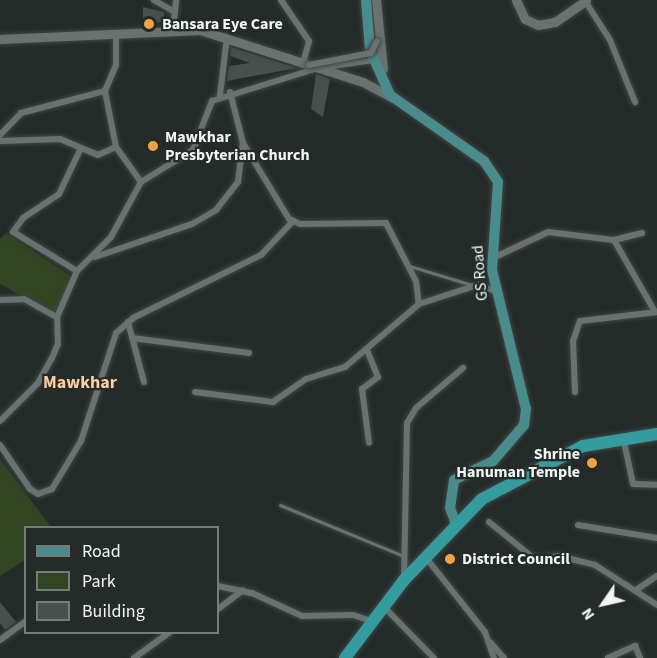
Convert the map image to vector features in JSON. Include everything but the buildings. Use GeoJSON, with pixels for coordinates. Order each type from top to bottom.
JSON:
{"type":"FeatureCollection","features":[{"type":"Feature","properties":{"kind":"highway"},"geometry":{"type":"LineString","coordinates":[[345,658],[404,580],[482,499],[567,453],[623,437],[657,434]]}},
{"type":"Feature","properties":{"kind":"main road","name":"GS Road"},"geometry":{"type":"LineString","coordinates":[[366,0],[372,57],[395,99],[496,174],[500,190],[493,258],[496,291],[526,409],[524,425],[493,461],[453,480],[450,508],[456,524]]}},
{"type":"Feature","properties":{"kind":"street"},"geometry":{"type":"LineString","coordinates":[[154,0],[175,12]]}},
{"type":"Feature","properties":{"kind":"street"},"geometry":{"type":"LineString","coordinates":[[173,30],[176,0]]}},
{"type":"Feature","properties":{"kind":"street"},"geometry":{"type":"LineString","coordinates":[[281,0],[309,41],[310,65]]}},
{"type":"Feature","properties":{"kind":"street"},"geometry":{"type":"LineString","coordinates":[[376,0],[377,41],[395,99]]}},
{"type":"Feature","properties":{"kind":"street"},"geometry":{"type":"LineString","coordinates":[[516,0],[525,19],[538,25],[555,22],[585,0],[610,40],[634,102]]}},
{"type":"Feature","properties":{"kind":"street"},"geometry":{"type":"LineString","coordinates":[[0,39],[116,35],[173,30],[227,36],[310,65],[395,99]]}},
{"type":"Feature","properties":{"kind":"street"},"geometry":{"type":"LineString","coordinates":[[116,35],[116,65],[105,91],[116,147],[141,182]]}},
{"type":"Feature","properties":{"kind":"street"},"geometry":{"type":"LineString","coordinates":[[0,421],[43,375],[58,344],[57,317],[77,271],[111,237],[141,182],[193,150],[207,111],[220,95],[227,36]]}},
{"type":"Feature","properties":{"kind":"street"},"geometry":{"type":"LineString","coordinates":[[220,95],[310,65],[372,57],[377,41]]}},
{"type":"Feature","properties":{"kind":"street"},"geometry":{"type":"LineString","coordinates":[[0,135],[21,113],[105,91]]}},
{"type":"Feature","properties":{"kind":"street"},"geometry":{"type":"LineString","coordinates":[[230,92],[243,143],[293,221]]}},
{"type":"Feature","properties":{"kind":"street"},"geometry":{"type":"LineString","coordinates":[[0,141],[60,139],[98,155],[116,147]]}},
{"type":"Feature","properties":{"kind":"street"},"geometry":{"type":"LineString","coordinates":[[93,257],[192,224],[216,210],[238,182],[243,143]]}},
{"type":"Feature","properties":{"kind":"street"},"geometry":{"type":"LineString","coordinates":[[77,271],[13,232],[23,218],[59,194],[81,148]]}},
{"type":"Feature","properties":{"kind":"street"},"geometry":{"type":"LineString","coordinates":[[0,445],[38,494],[58,483],[96,403],[109,343],[128,322],[261,255],[293,221],[386,223],[408,265],[419,304]]}},
{"type":"Feature","properties":{"kind":"street"},"geometry":{"type":"LineString","coordinates":[[493,258],[548,232],[614,240],[642,233]]}},
{"type":"Feature","properties":{"kind":"street"},"geometry":{"type":"LineString","coordinates":[[575,392],[573,341],[579,321],[656,312],[614,240]]}},
{"type":"Feature","properties":{"kind":"street"},"geometry":{"type":"LineString","coordinates":[[195,392],[273,402],[306,379],[335,372],[367,350],[419,304],[477,285],[496,291]]}},
{"type":"Feature","properties":{"kind":"street"},"geometry":{"type":"LineString","coordinates":[[0,300],[24,298],[57,317]]}},
{"type":"Feature","properties":{"kind":"street"},"geometry":{"type":"LineString","coordinates":[[128,322],[144,382]]}},
{"type":"Feature","properties":{"kind":"street"},"geometry":{"type":"LineString","coordinates":[[132,338],[249,353]]}},
{"type":"Feature","properties":{"kind":"street"},"geometry":{"type":"LineString","coordinates":[[367,350],[378,377],[362,389],[369,443]]}},
{"type":"Feature","properties":{"kind":"street"},"geometry":{"type":"LineString","coordinates":[[404,580],[407,423],[416,408],[463,368]]}},
{"type":"Feature","properties":{"kind":"street"},"geometry":{"type":"LineString","coordinates":[[623,437],[633,484],[657,485]]}},
{"type":"Feature","properties":{"kind":"street"},"geometry":{"type":"LineString","coordinates":[[489,522],[536,560],[559,556],[585,561],[636,590],[657,605]]}},
{"type":"Feature","properties":{"kind":"street"},"geometry":{"type":"LineString","coordinates":[[578,525],[657,538]]}},
{"type":"Feature","properties":{"kind":"street"},"geometry":{"type":"LineString","coordinates":[[427,558],[504,658]]}},
{"type":"Feature","properties":{"kind":"street"},"geometry":{"type":"LineString","coordinates":[[636,590],[657,576]]}},
{"type":"Feature","properties":{"kind":"street"},"geometry":{"type":"LineString","coordinates":[[219,586],[243,590],[302,616],[353,615],[371,621]]}},
{"type":"Feature","properties":{"kind":"street"},"geometry":{"type":"LineString","coordinates":[[219,608],[243,590]]}},
{"type":"Feature","properties":{"kind":"street"},"geometry":{"type":"LineString","coordinates":[[384,607],[434,658]]}},
{"type":"Feature","properties":{"kind":"street"},"geometry":{"type":"LineString","coordinates":[[0,640],[24,622]]}},
{"type":"Feature","properties":{"kind":"street"},"geometry":{"type":"LineString","coordinates":[[134,658],[169,634]]}},
{"type":"Feature","properties":{"kind":"street"},"geometry":{"type":"LineString","coordinates":[[488,639],[494,658]]}},
{"type":"Feature","properties":{"kind":"street"},"geometry":{"type":"LineString","coordinates":[[608,658],[636,646],[639,658]]}},
{"type":"Feature","properties":{"kind":"lane"},"geometry":{"type":"LineString","coordinates":[[408,265],[477,285]]}},
{"type":"Feature","properties":{"kind":"lane"},"geometry":{"type":"LineString","coordinates":[[280,505],[404,556]]}},
{"type":"Feature","properties":{"kind":"green space"},"geometry":{"type":"Polygon","coordinates":[[[6,233],[72,277],[55,314],[0,284],[0,239],[6,233]]]}},
{"type":"Feature","properties":{"kind":"green space"},"geometry":{"type":"Polygon","coordinates":[[[0,459],[50,526],[24,526],[24,561],[0,576],[0,459]]]}},
{"type":"Feature","properties":{"kind":"place","name":"Bansara Eye Care"},"geometry":{"type":"Point","coordinates":[149,24]}},
{"type":"Feature","properties":{"kind":"place","name":"Mawkhar Presbyterian Church"},"geometry":{"type":"Point","coordinates":[153,146]}},
{"type":"Feature","properties":{"kind":"place","name":"Shrine Hanuman Temple"},"geometry":{"type":"Point","coordinates":[592,463]}},
{"type":"Feature","properties":{"kind":"place","name":"District Council"},"geometry":{"type":"Point","coordinates":[450,559]}},
{"type":"Feature","properties":{"kind":"district","name":"Mawkhar"},"geometry":{"type":"Point","coordinates":[80,383]}}]}
